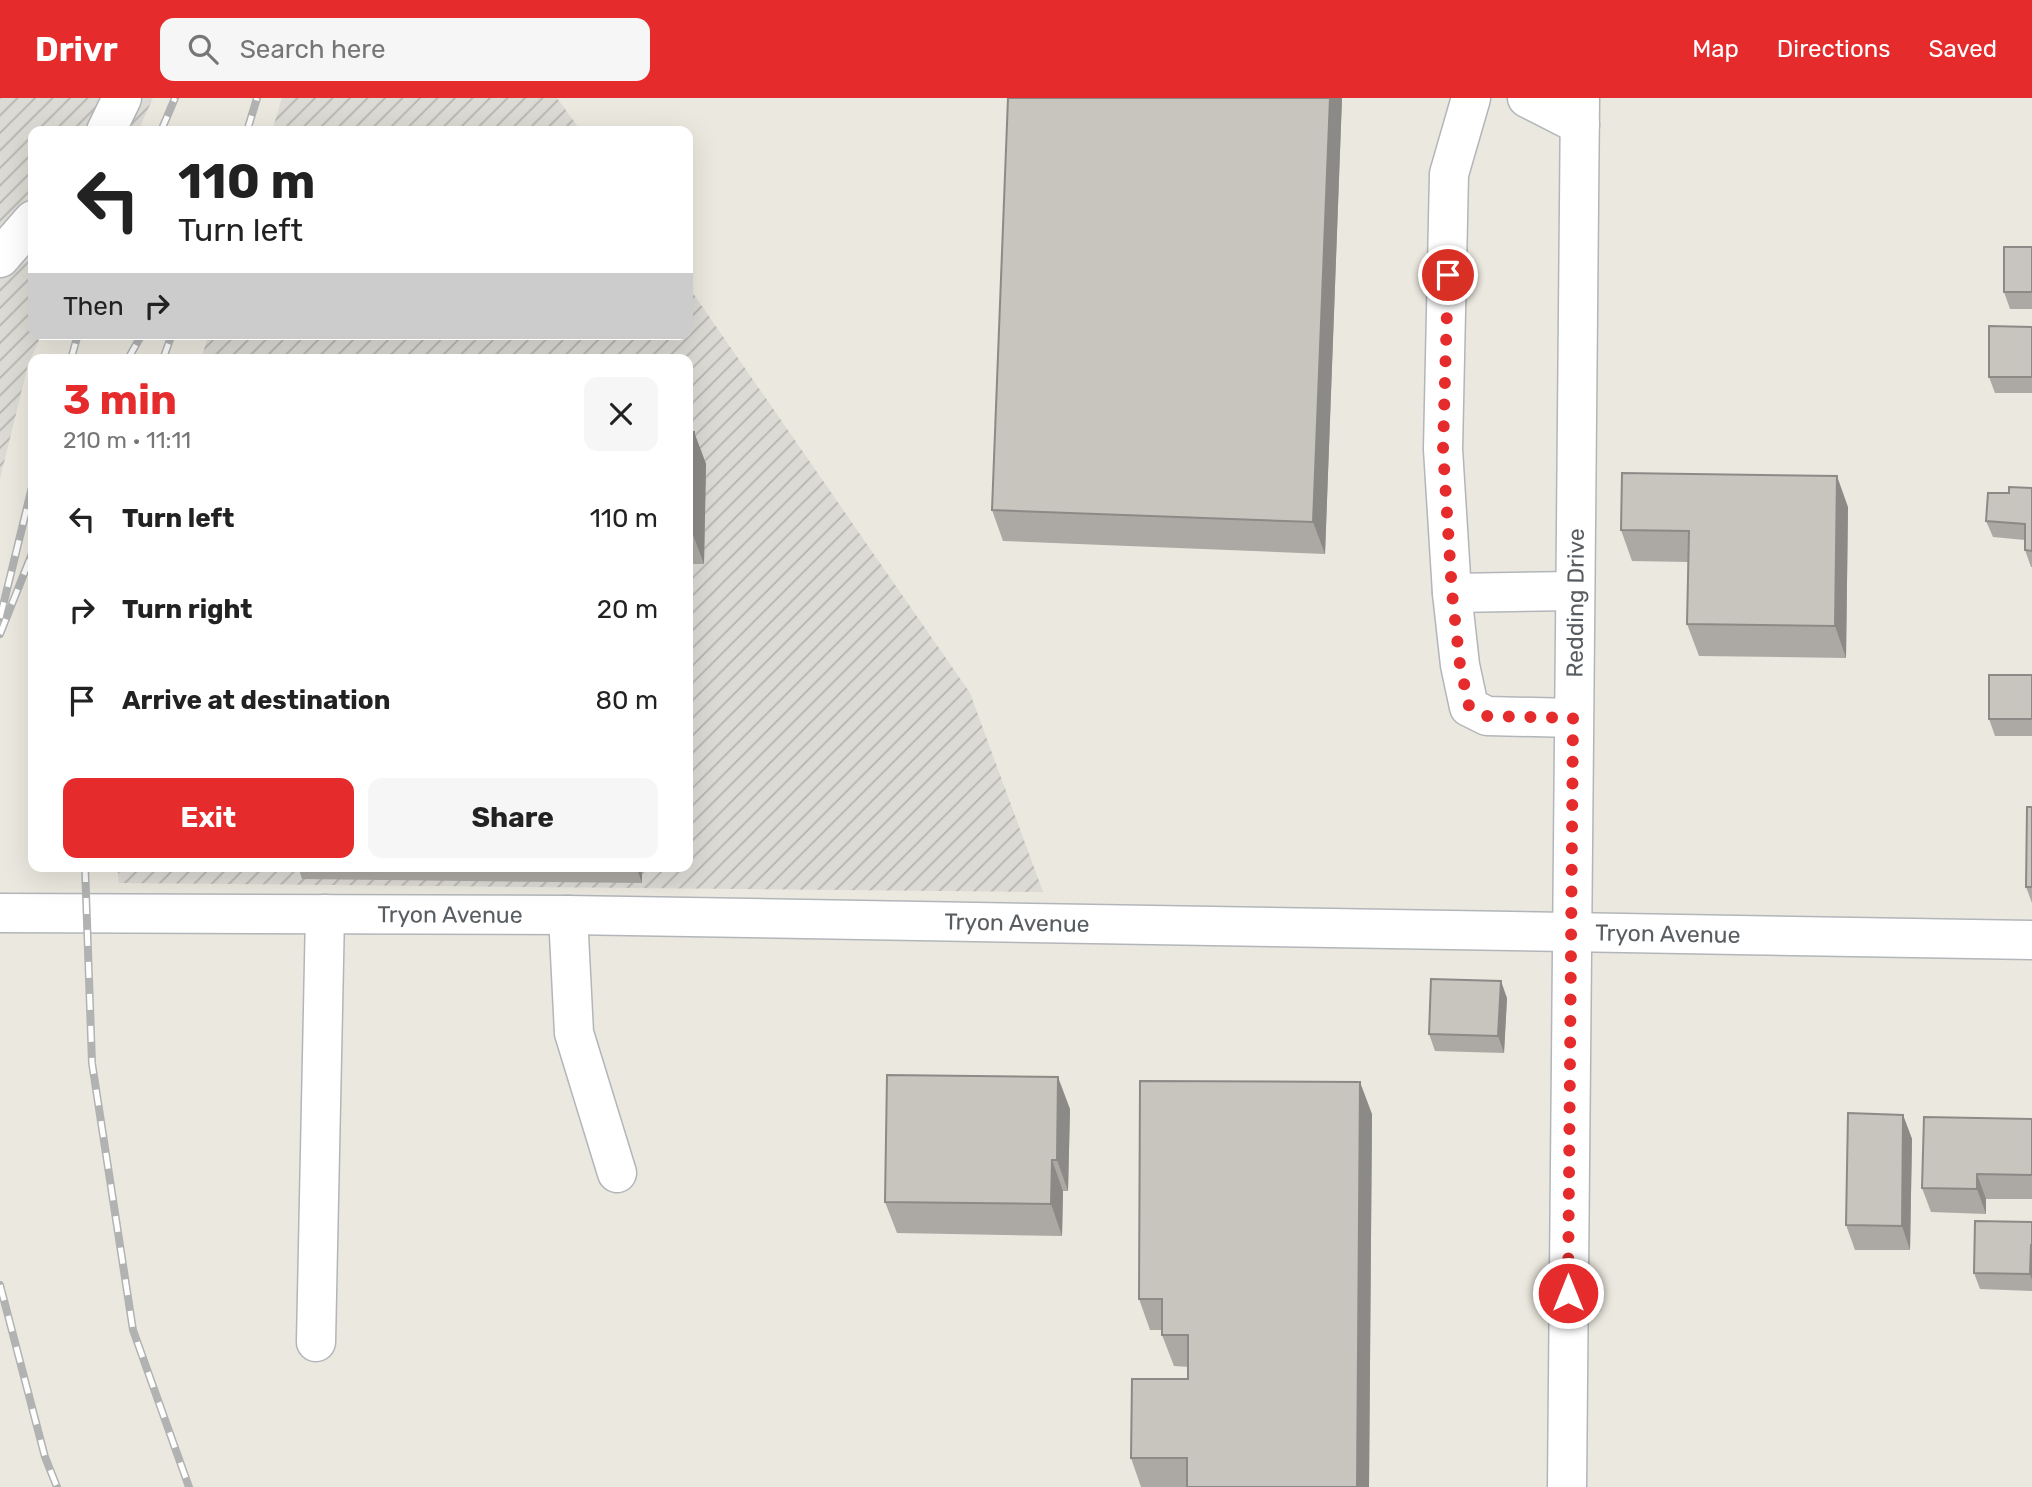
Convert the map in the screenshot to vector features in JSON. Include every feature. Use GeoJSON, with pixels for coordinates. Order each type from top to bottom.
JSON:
{"type":"FeatureCollection","features":[{"type":"Feature","properties":{"kind":"street"},"geometry":{"type":"LineString","coordinates":[[108,126],[122,98]]}},
{"type":"Feature","properties":{"kind":"street"},"geometry":{"type":"LineString","coordinates":[[1471,98],[1450,174],[1443,449],[1452,593],[1460,665],[1469,706],[1487,716],[1573,718]]}},
{"type":"Feature","properties":{"kind":"street"},"geometry":{"type":"LineString","coordinates":[[1527,98],[1580,112]]}},
{"type":"Feature","properties":{"kind":"street","name":"Redding Drive"},"geometry":{"type":"LineString","coordinates":[[1566,1487],[1580,112]]}},
{"type":"Feature","properties":{"kind":"street"},"geometry":{"type":"LineString","coordinates":[[0,258],[28,226]]}},
{"type":"Feature","properties":{"kind":"street"},"geometry":{"type":"LineString","coordinates":[[1452,593],[1574,591]]}},
{"type":"Feature","properties":{"kind":"street","name":"Tryon Avenue"},"geometry":{"type":"LineString","coordinates":[[0,913],[568,915],[1373,931],[2032,940]]}},
{"type":"Feature","properties":{"kind":"street"},"geometry":{"type":"LineString","coordinates":[[316,1342],[325,914]]}},
{"type":"Feature","properties":{"kind":"street"},"geometry":{"type":"LineString","coordinates":[[568,915],[574,1033],[617,1173]]}},
{"type":"Feature","properties":{"kind":"shaded area"},"geometry":{"type":"Polygon","coordinates":[[[0,98],[153,98],[140,126],[28,126],[28,340],[39,340],[33,354],[28,354],[28,365],[0,479],[0,98]]]}},
{"type":"Feature","properties":{"kind":"shaded area"},"geometry":{"type":"Polygon","coordinates":[[[282,98],[557,98],[577,126],[274,126],[282,98]]]}},
{"type":"Feature","properties":{"kind":"shaded area"},"geometry":{"type":"Polygon","coordinates":[[[693,293],[970,693],[1043,892],[119,883],[118,872],[693,872],[693,354],[203,354],[207,340],[693,340],[693,293]]]}},
{"type":"Feature","properties":{"kind":"building"},"geometry":{"type":"Polygon","coordinates":[[[1008,98],[1330,98],[1313,522],[992,510],[1008,98]]]}},
{"type":"Feature","properties":{"kind":"building"},"geometry":{"type":"Polygon","coordinates":[[[2004,247],[2032,247],[2032,292],[2004,292],[2004,247]]]}},
{"type":"Feature","properties":{"kind":"building"},"geometry":{"type":"Polygon","coordinates":[[[1989,326],[2032,327],[2032,377],[1989,377],[1989,326]]]}},
{"type":"Feature","properties":{"kind":"building"},"geometry":{"type":"Polygon","coordinates":[[[1622,473],[1837,476],[1835,626],[1687,624],[1689,531],[1621,530],[1622,473]]]}},
{"type":"Feature","properties":{"kind":"building"},"geometry":{"type":"Polygon","coordinates":[[[2009,487],[2032,488],[2032,551],[2025,550],[2025,524],[1986,521],[1988,493],[2009,493],[2009,487]]]}},
{"type":"Feature","properties":{"kind":"building"},"geometry":{"type":"Polygon","coordinates":[[[1989,675],[2032,675],[2032,719],[1989,719],[1989,675]]]}},
{"type":"Feature","properties":{"kind":"building"},"geometry":{"type":"Polygon","coordinates":[[[2027,807],[2032,807],[2032,887],[2026,887],[2027,807]]]}},
{"type":"Feature","properties":{"kind":"building"},"geometry":{"type":"Polygon","coordinates":[[[1431,979],[1501,981],[1498,1036],[1429,1034],[1431,979]]]}},
{"type":"Feature","properties":{"kind":"building"},"geometry":{"type":"Polygon","coordinates":[[[887,1075],[1058,1077],[1057,1160],[1052,1160],[1051,1204],[885,1202],[887,1075]]]}},
{"type":"Feature","properties":{"kind":"building"},"geometry":{"type":"Polygon","coordinates":[[[1140,1081],[1360,1082],[1357,1487],[1187,1487],[1187,1458],[1131,1458],[1132,1379],[1188,1379],[1188,1335],[1162,1335],[1162,1299],[1139,1299],[1140,1081]]]}},
{"type":"Feature","properties":{"kind":"building"},"geometry":{"type":"Polygon","coordinates":[[[1848,1113],[1903,1115],[1902,1226],[1846,1225],[1848,1113]]]}},
{"type":"Feature","properties":{"kind":"building"},"geometry":{"type":"Polygon","coordinates":[[[1924,1117],[2032,1119],[2032,1175],[1977,1174],[1977,1189],[1922,1188],[1924,1117]]]}},
{"type":"Feature","properties":{"kind":"building"},"geometry":{"type":"Polygon","coordinates":[[[1975,1221],[2032,1222],[2030,1274],[1974,1273],[1975,1221]]]}},
{"type":"Feature","properties":{"kind":"railway"},"geometry":{"type":"LineString","coordinates":[[163,126],[175,98]]}},
{"type":"Feature","properties":{"kind":"railway"},"geometry":{"type":"LineString","coordinates":[[249,126],[257,98]]}},
{"type":"Feature","properties":{"kind":"railway"},"geometry":{"type":"LineString","coordinates":[[72,354],[76,340]]}},
{"type":"Feature","properties":{"kind":"railway"},"geometry":{"type":"LineString","coordinates":[[131,354],[139,340]]}},
{"type":"Feature","properties":{"kind":"railway"},"geometry":{"type":"LineString","coordinates":[[165,354],[170,340]]}},
{"type":"Feature","properties":{"kind":"railway"},"geometry":{"type":"LineString","coordinates":[[0,618],[28,503]]}},
{"type":"Feature","properties":{"kind":"railway"},"geometry":{"type":"LineString","coordinates":[[0,634],[28,564]]}},
{"type":"Feature","properties":{"kind":"railway"},"geometry":{"type":"LineString","coordinates":[[85,872],[92,1063],[133,1330],[189,1487]]}},
{"type":"Feature","properties":{"kind":"railway"},"geometry":{"type":"LineString","coordinates":[[0,1285],[45,1457],[57,1487]]}},
{"type":"Feature","properties":{"kind":"route"},"geometry":{"type":"LineString","coordinates":[[1448,275],[1443,449],[1452,593],[1460,665],[1469,706],[1487,716],[1573,718],[1568,1293]]}}]}
